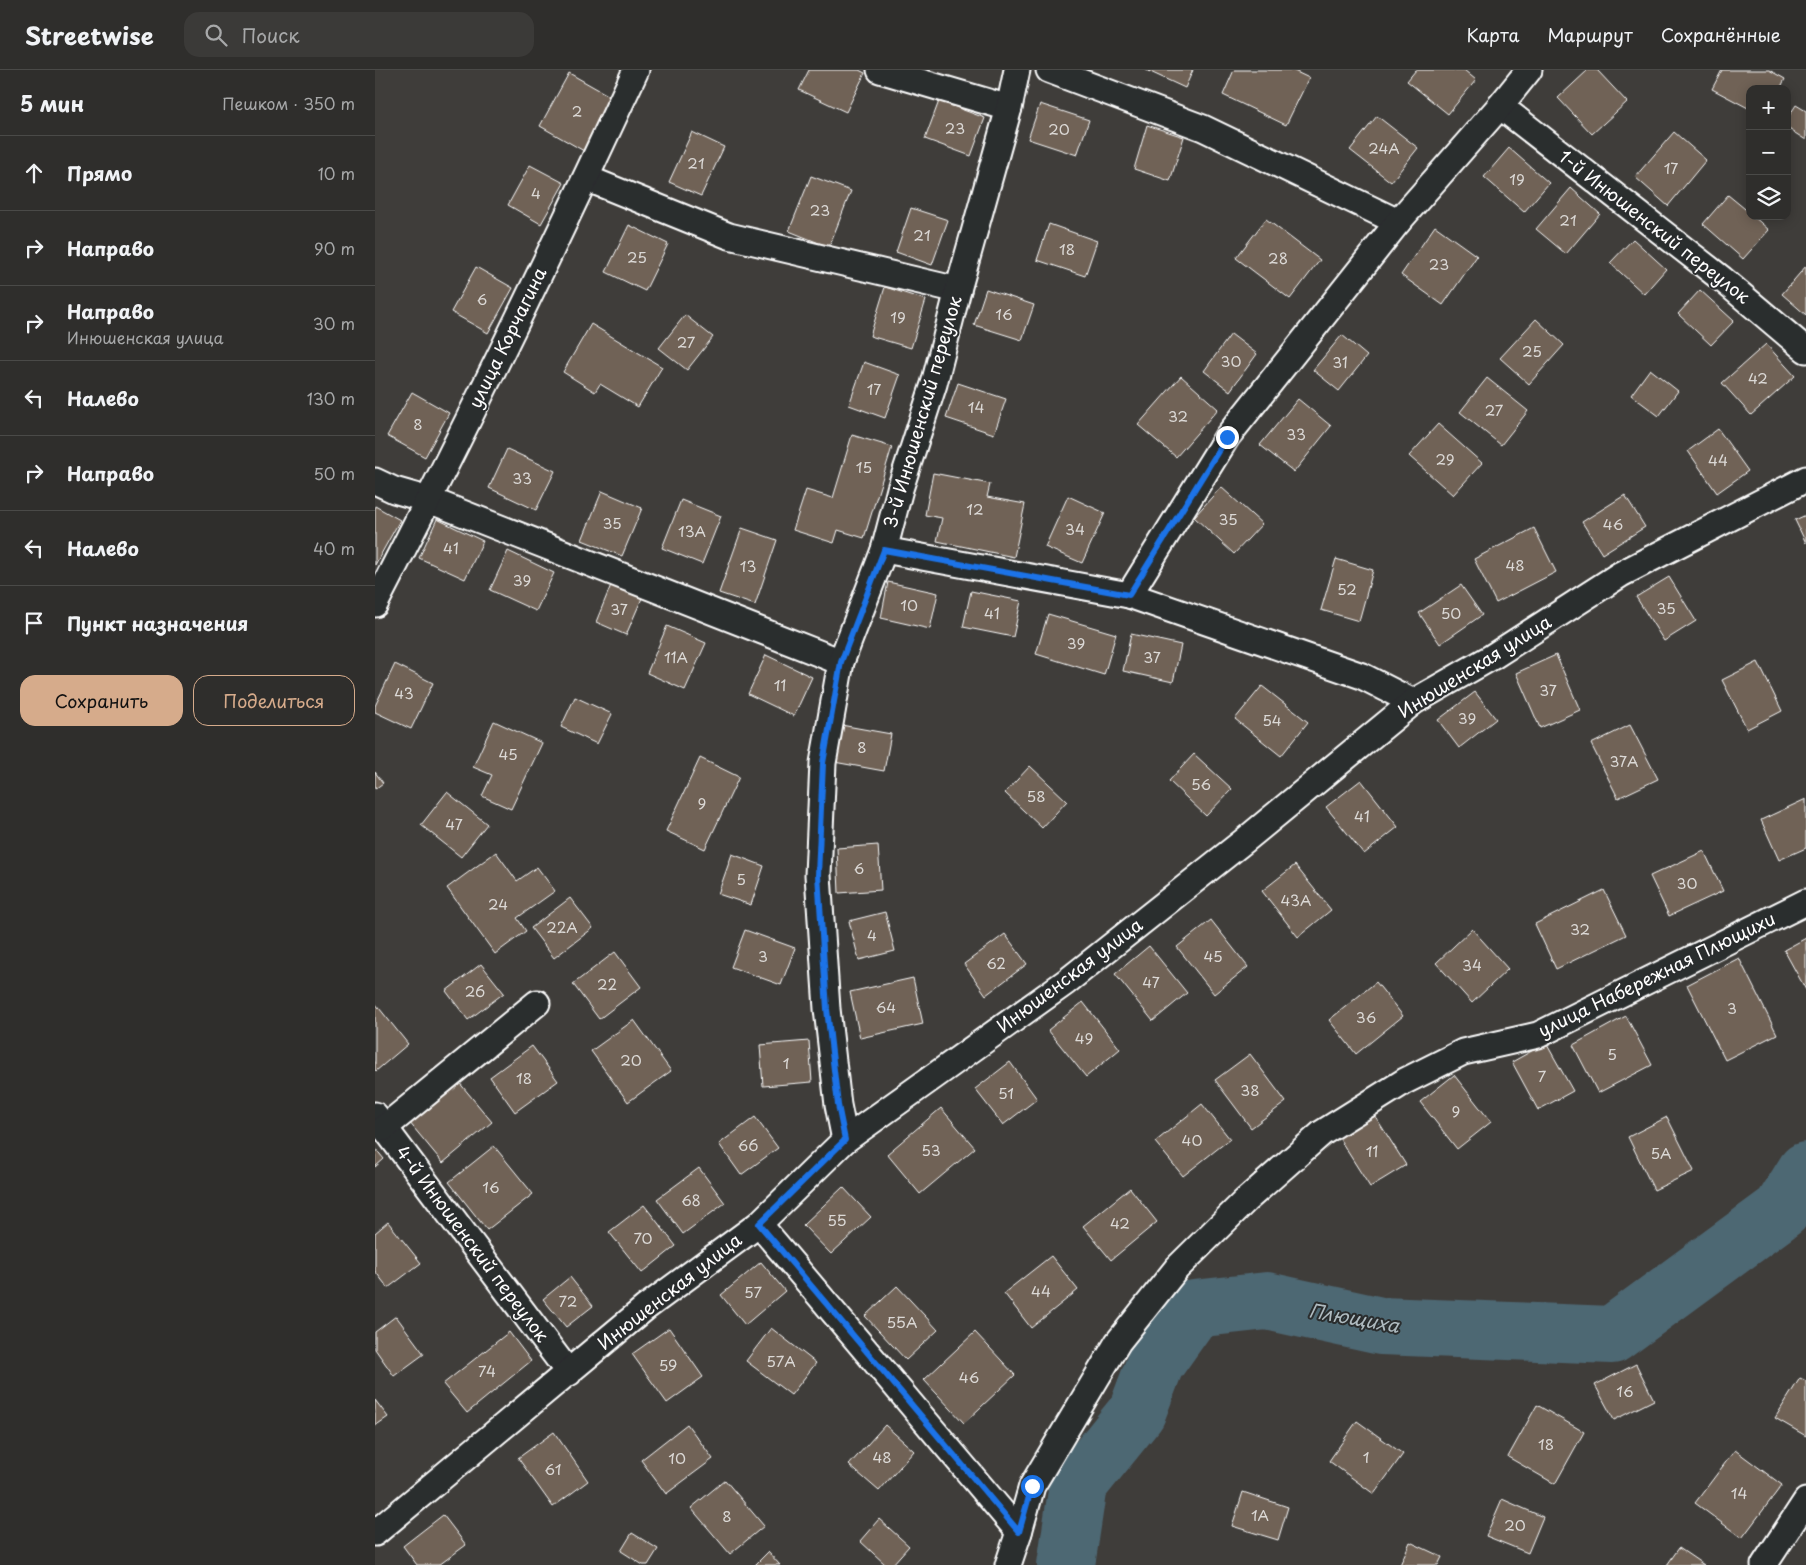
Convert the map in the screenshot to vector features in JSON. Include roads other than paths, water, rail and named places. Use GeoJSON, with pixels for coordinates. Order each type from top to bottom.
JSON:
{"type":"FeatureCollection","features":[{"type":"Feature","properties":{"kind":"street","name":"улица Корчагина"},"geometry":{"type":"LineString","coordinates":[[375,604],[429,500],[586,178],[636,70]]}},
{"type":"Feature","properties":{"kind":"street"},"geometry":{"type":"LineString","coordinates":[[880,70],[1009,108]]}},
{"type":"Feature","properties":{"kind":"street","name":"3-й Инюшенский переулок"},"geometry":{"type":"LineString","coordinates":[[845,1140],[838,1105],[827,1009],[818,875],[823,763],[841,662],[884,550],[900,488],[934,384],[957,290],[1009,108],[1017,70]]}},
{"type":"Feature","properties":{"kind":"street"},"geometry":{"type":"LineString","coordinates":[[1049,70],[1203,128],[1398,222]]}},
{"type":"Feature","properties":{"kind":"street"},"geometry":{"type":"LineString","coordinates":[[1129,595],[1227,437],[1398,222],[1500,106],[1529,70]]}},
{"type":"Feature","properties":{"kind":"street","name":"1-й Инюшенский переулок"},"geometry":{"type":"LineString","coordinates":[[1500,106],[1723,279],[1806,350]]}},
{"type":"Feature","properties":{"kind":"street"},"geometry":{"type":"LineString","coordinates":[[586,178],[729,236],[957,290]]}},
{"type":"Feature","properties":{"kind":"street","name":"Инюшенская улица"},"geometry":{"type":"LineString","coordinates":[[375,1533],[645,1308],[759,1224],[845,1140],[1066,982],[1245,841],[1413,702],[1492,657],[1621,574],[1806,480]]}},
{"type":"Feature","properties":{"kind":"street"},"geometry":{"type":"LineString","coordinates":[[375,481],[395,490],[429,500],[841,662]]}},
{"type":"Feature","properties":{"kind":"street"},"geometry":{"type":"LineString","coordinates":[[884,550],[1129,595],[1362,676],[1413,702]]}},
{"type":"Feature","properties":{"kind":"street","name":"улица Набережная Плющихи"},"geometry":{"type":"LineString","coordinates":[[1008,1565],[1032,1486],[1118,1342],[1177,1268],[1245,1201],[1322,1133],[1405,1080],[1463,1052],[1538,1035],[1806,902]]}},
{"type":"Feature","properties":{"kind":"street"},"geometry":{"type":"LineString","coordinates":[[380,1122],[537,1003]]}},
{"type":"Feature","properties":{"kind":"street","name":"4-й Инюшенский переулок"},"geometry":{"type":"LineString","coordinates":[[380,1122],[569,1373]]}},
{"type":"Feature","properties":{"kind":"street"},"geometry":{"type":"LineString","coordinates":[[759,1224],[1019,1532]]}},
{"type":"Feature","properties":{"kind":"street"},"geometry":{"type":"LineString","coordinates":[[1764,1565],[1806,1501]]}},
{"type":"Feature","properties":{"kind":"waterway","name":"Плющиха"},"geometry":{"type":"LineString","coordinates":[[1066,1565],[1078,1485],[1137,1412],[1155,1364],[1194,1309],[1267,1301],[1381,1326],[1612,1335],[1782,1210],[1806,1171]]}}]}
